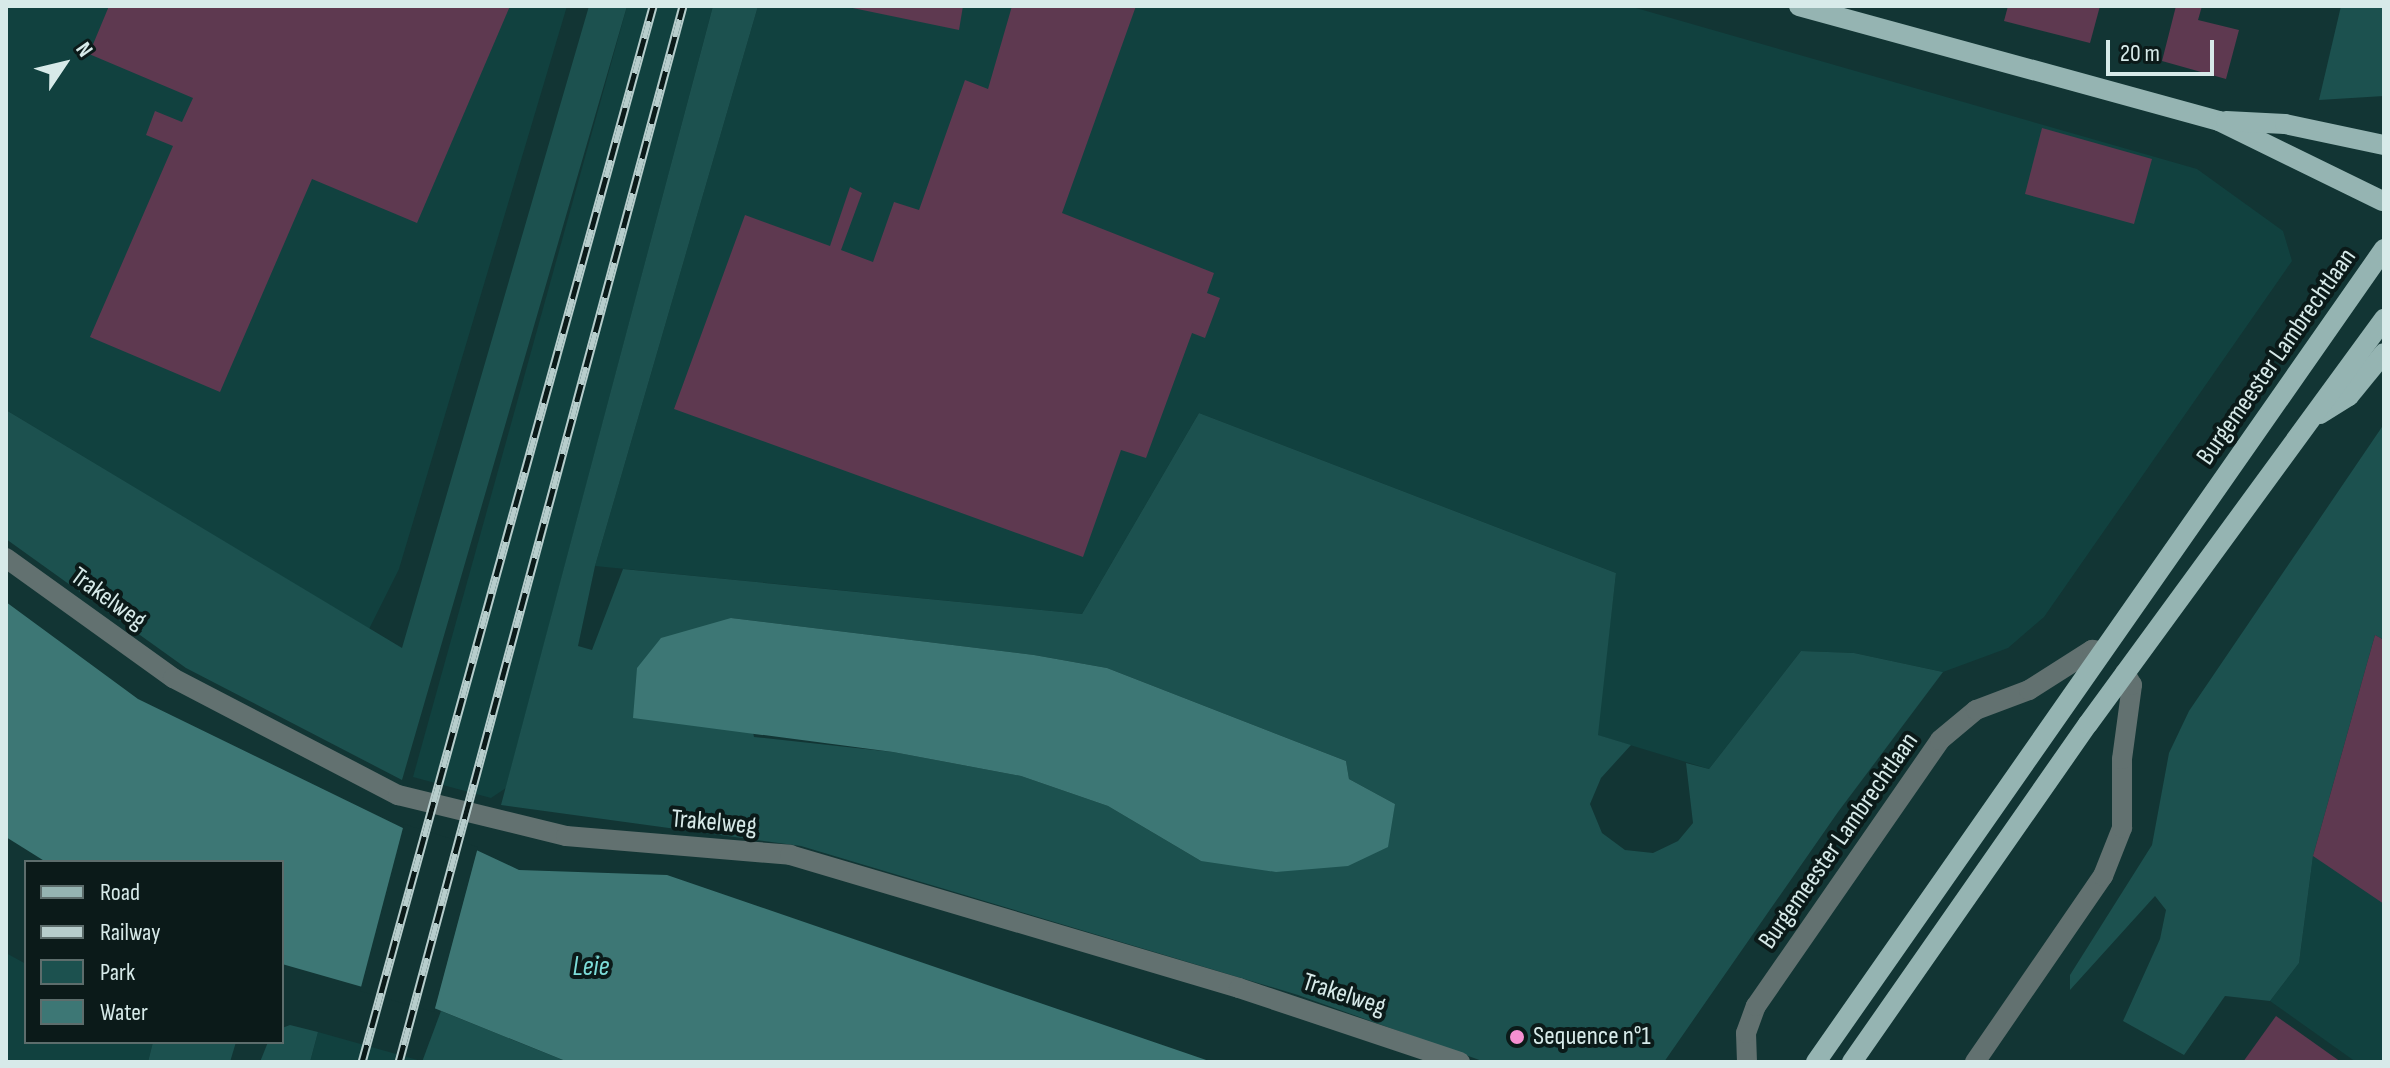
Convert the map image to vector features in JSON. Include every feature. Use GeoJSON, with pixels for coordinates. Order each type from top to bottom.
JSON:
{"type":"FeatureCollection","features":[{"type":"Feature","properties":{"kind":"main road"},"geometry":{"type":"LineString","coordinates":[[1799,6],[2219,121],[2383,204],[2384,178]]}},
{"type":"Feature","properties":{"kind":"main road"},"geometry":{"type":"LineString","coordinates":[[2219,121],[2285,124],[2384,145]]}},
{"type":"Feature","properties":{"kind":"main road","name":"Burgemeester Lambrechtlaan"},"geometry":{"type":"LineString","coordinates":[[1816,1062],[2384,249]]}},
{"type":"Feature","properties":{"kind":"main road"},"geometry":{"type":"LineString","coordinates":[[1852,1062],[2125,673],[2384,319]]}},
{"type":"Feature","properties":{"kind":"main road"},"geometry":{"type":"LineString","coordinates":[[2314,418],[2349,396],[2384,353]]}},
{"type":"Feature","properties":{"kind":"street","name":"Trakelweg"},"geometry":{"type":"LineString","coordinates":[[6,558],[173,678],[398,795],[566,836],[790,855],[1239,988],[1460,1062]]}},
{"type":"Feature","properties":{"kind":"street","name":"Burgemeester Lambrechtlaan"},"geometry":{"type":"LineString","coordinates":[[1747,1062],[1746,1033],[1756,1006],[1940,740],[1976,710],[2029,690],[2092,650],[2101,651]]}},
{"type":"Feature","properties":{"kind":"street"},"geometry":{"type":"LineString","coordinates":[[1975,1062],[2103,876],[2122,828],[2122,759],[2132,685],[2125,673]]}},
{"type":"Feature","properties":{"kind":"shaded area"},"geometry":{"type":"Polygon","coordinates":[[[6,6],[567,6],[399,569],[369,629],[6,410],[6,6]]]}},
{"type":"Feature","properties":{"kind":"shaded area"},"geometry":{"type":"Polygon","coordinates":[[[627,6],[713,6],[506,788],[491,798],[413,777],[627,6]]]}},
{"type":"Feature","properties":{"kind":"shaded area"},"geometry":{"type":"Polygon","coordinates":[[[758,6],[1629,6],[2197,169],[2283,231],[2292,261],[2044,617],[2008,648],[1943,672],[1854,653],[1801,651],[1709,769],[1597,735],[1616,573],[1199,413],[1082,614],[595,566],[758,6]]]}},
{"type":"Feature","properties":{"kind":"shaded area"},"geometry":{"type":"Polygon","coordinates":[[[2375,635],[2384,640],[2384,1062],[2356,1062],[2270,1001],[2299,963],[2313,856],[2375,635]]]}},
{"type":"Feature","properties":{"kind":"shaded area"},"geometry":{"type":"Polygon","coordinates":[[[6,953],[24,963],[24,1044],[152,1044],[148,1062],[6,1062],[6,953]]]}},
{"type":"Feature","properties":{"kind":"shaded area"},"geometry":{"type":"Polygon","coordinates":[[[318,1032],[421,1061],[422,1062],[310,1062],[318,1032]]]}},
{"type":"Feature","properties":{"kind":"green space"},"geometry":{"type":"Polygon","coordinates":[[[589,6],[627,6],[402,780],[186,668],[6,539],[6,410],[402,648],[589,6]]]}},
{"type":"Feature","properties":{"kind":"green space"},"geometry":{"type":"Polygon","coordinates":[[[713,6],[758,6],[595,566],[578,646],[592,650],[623,569],[1082,614],[1199,413],[1616,573],[1598,735],[1631,745],[1601,778],[1590,804],[1602,833],[1625,850],[1653,853],[1678,841],[1693,823],[1686,763],[1709,769],[1801,651],[1854,653],[1943,672],[1838,812],[1664,1062],[1485,1062],[1298,995],[801,846],[501,805],[713,6]],[[731,618],[754,737],[893,752],[1021,776],[1108,806],[1201,861],[1395,804],[1349,779],[1346,761],[1107,668],[1034,655],[731,618]]]}},
{"type":"Feature","properties":{"kind":"green space"},"geometry":{"type":"Polygon","coordinates":[[[2341,6],[2384,6],[2384,96],[2319,100],[2341,6]]]}},
{"type":"Feature","properties":{"kind":"green space"},"geometry":{"type":"Polygon","coordinates":[[[2384,424],[2384,640],[2375,635],[2313,856],[2299,963],[2270,1001],[2225,996],[2184,1055],[2123,1021],[2160,939],[2166,910],[2155,896],[2070,990],[2070,975],[2152,845],[2169,753],[2189,711],[2384,424]]]}},
{"type":"Feature","properties":{"kind":"green space"},"geometry":{"type":"Polygon","coordinates":[[[441,1011],[568,1062],[422,1062],[441,1011]]]}},
{"type":"Feature","properties":{"kind":"green space"},"geometry":{"type":"Polygon","coordinates":[[[290,1025],[318,1032],[310,1062],[260,1062],[267,1044],[284,1044],[284,1027],[290,1025]]]}},
{"type":"Feature","properties":{"kind":"green space"},"geometry":{"type":"Polygon","coordinates":[[[152,1044],[235,1044],[230,1062],[148,1062],[152,1044]]]}},
{"type":"Feature","properties":{"kind":"water","name":"Leie"},"geometry":{"type":"Polygon","coordinates":[[[6,602],[138,699],[407,830],[472,848],[519,870],[667,875],[1212,1062],[568,1062],[429,1006],[284,965],[284,860],[43,860],[6,837],[6,602]]]}},
{"type":"Feature","properties":{"kind":"water"},"geometry":{"type":"Polygon","coordinates":[[[731,618],[1034,655],[1107,668],[1346,761],[1349,779],[1395,804],[1388,847],[1348,866],[1276,872],[1201,861],[1108,806],[1021,776],[893,752],[633,718],[637,668],[661,638],[731,618]]]}},
{"type":"Feature","properties":{"kind":"pier"},"geometry":{"type":"Polygon","coordinates":[[[404,824],[478,847],[434,1012],[360,991],[404,824]]]}},
{"type":"Feature","properties":{"kind":"building"},"geometry":{"type":"Polygon","coordinates":[[[109,6],[510,6],[417,223],[312,179],[220,392],[90,337],[173,146],[146,135],[155,111],[182,122],[193,98],[89,54],[109,6]]]}},
{"type":"Feature","properties":{"kind":"building"},"geometry":{"type":"Polygon","coordinates":[[[843,6],[963,6],[959,30],[843,6]]]}},
{"type":"Feature","properties":{"kind":"building"},"geometry":{"type":"Polygon","coordinates":[[[1012,6],[1136,6],[1062,213],[1214,273],[1207,293],[1220,298],[1205,338],[1192,333],[1146,458],[1121,450],[1083,557],[674,409],[745,215],[830,246],[850,187],[862,193],[841,250],[873,262],[894,202],[919,210],[965,80],[988,89],[1012,6]]]}},
{"type":"Feature","properties":{"kind":"building"},"geometry":{"type":"Polygon","coordinates":[[[2008,6],[2100,6],[2090,43],[2004,21],[2008,6]]]}},
{"type":"Feature","properties":{"kind":"building"},"geometry":{"type":"Polygon","coordinates":[[[2176,6],[2202,6],[2198,20],[2239,30],[2226,79],[2162,61],[2176,6]]]}},
{"type":"Feature","properties":{"kind":"building"},"geometry":{"type":"Polygon","coordinates":[[[2042,128],[2152,159],[2134,224],[2025,194],[2042,128]]]}},
{"type":"Feature","properties":{"kind":"building"},"geometry":{"type":"Polygon","coordinates":[[[2375,635],[2384,640],[2384,904],[2313,856],[2375,635]]]}},
{"type":"Feature","properties":{"kind":"building"},"geometry":{"type":"Polygon","coordinates":[[[2276,1016],[2341,1062],[2243,1062],[2276,1016]]]}},
{"type":"Feature","properties":{"kind":"railway"},"geometry":{"type":"LineString","coordinates":[[362,1062],[653,6]]}},
{"type":"Feature","properties":{"kind":"railway"},"geometry":{"type":"LineString","coordinates":[[399,1062],[683,6]]}},
{"type":"Feature","properties":{"kind":"place","name":"Sequence n°1"},"geometry":{"type":"Point","coordinates":[1517,1037]}}]}
